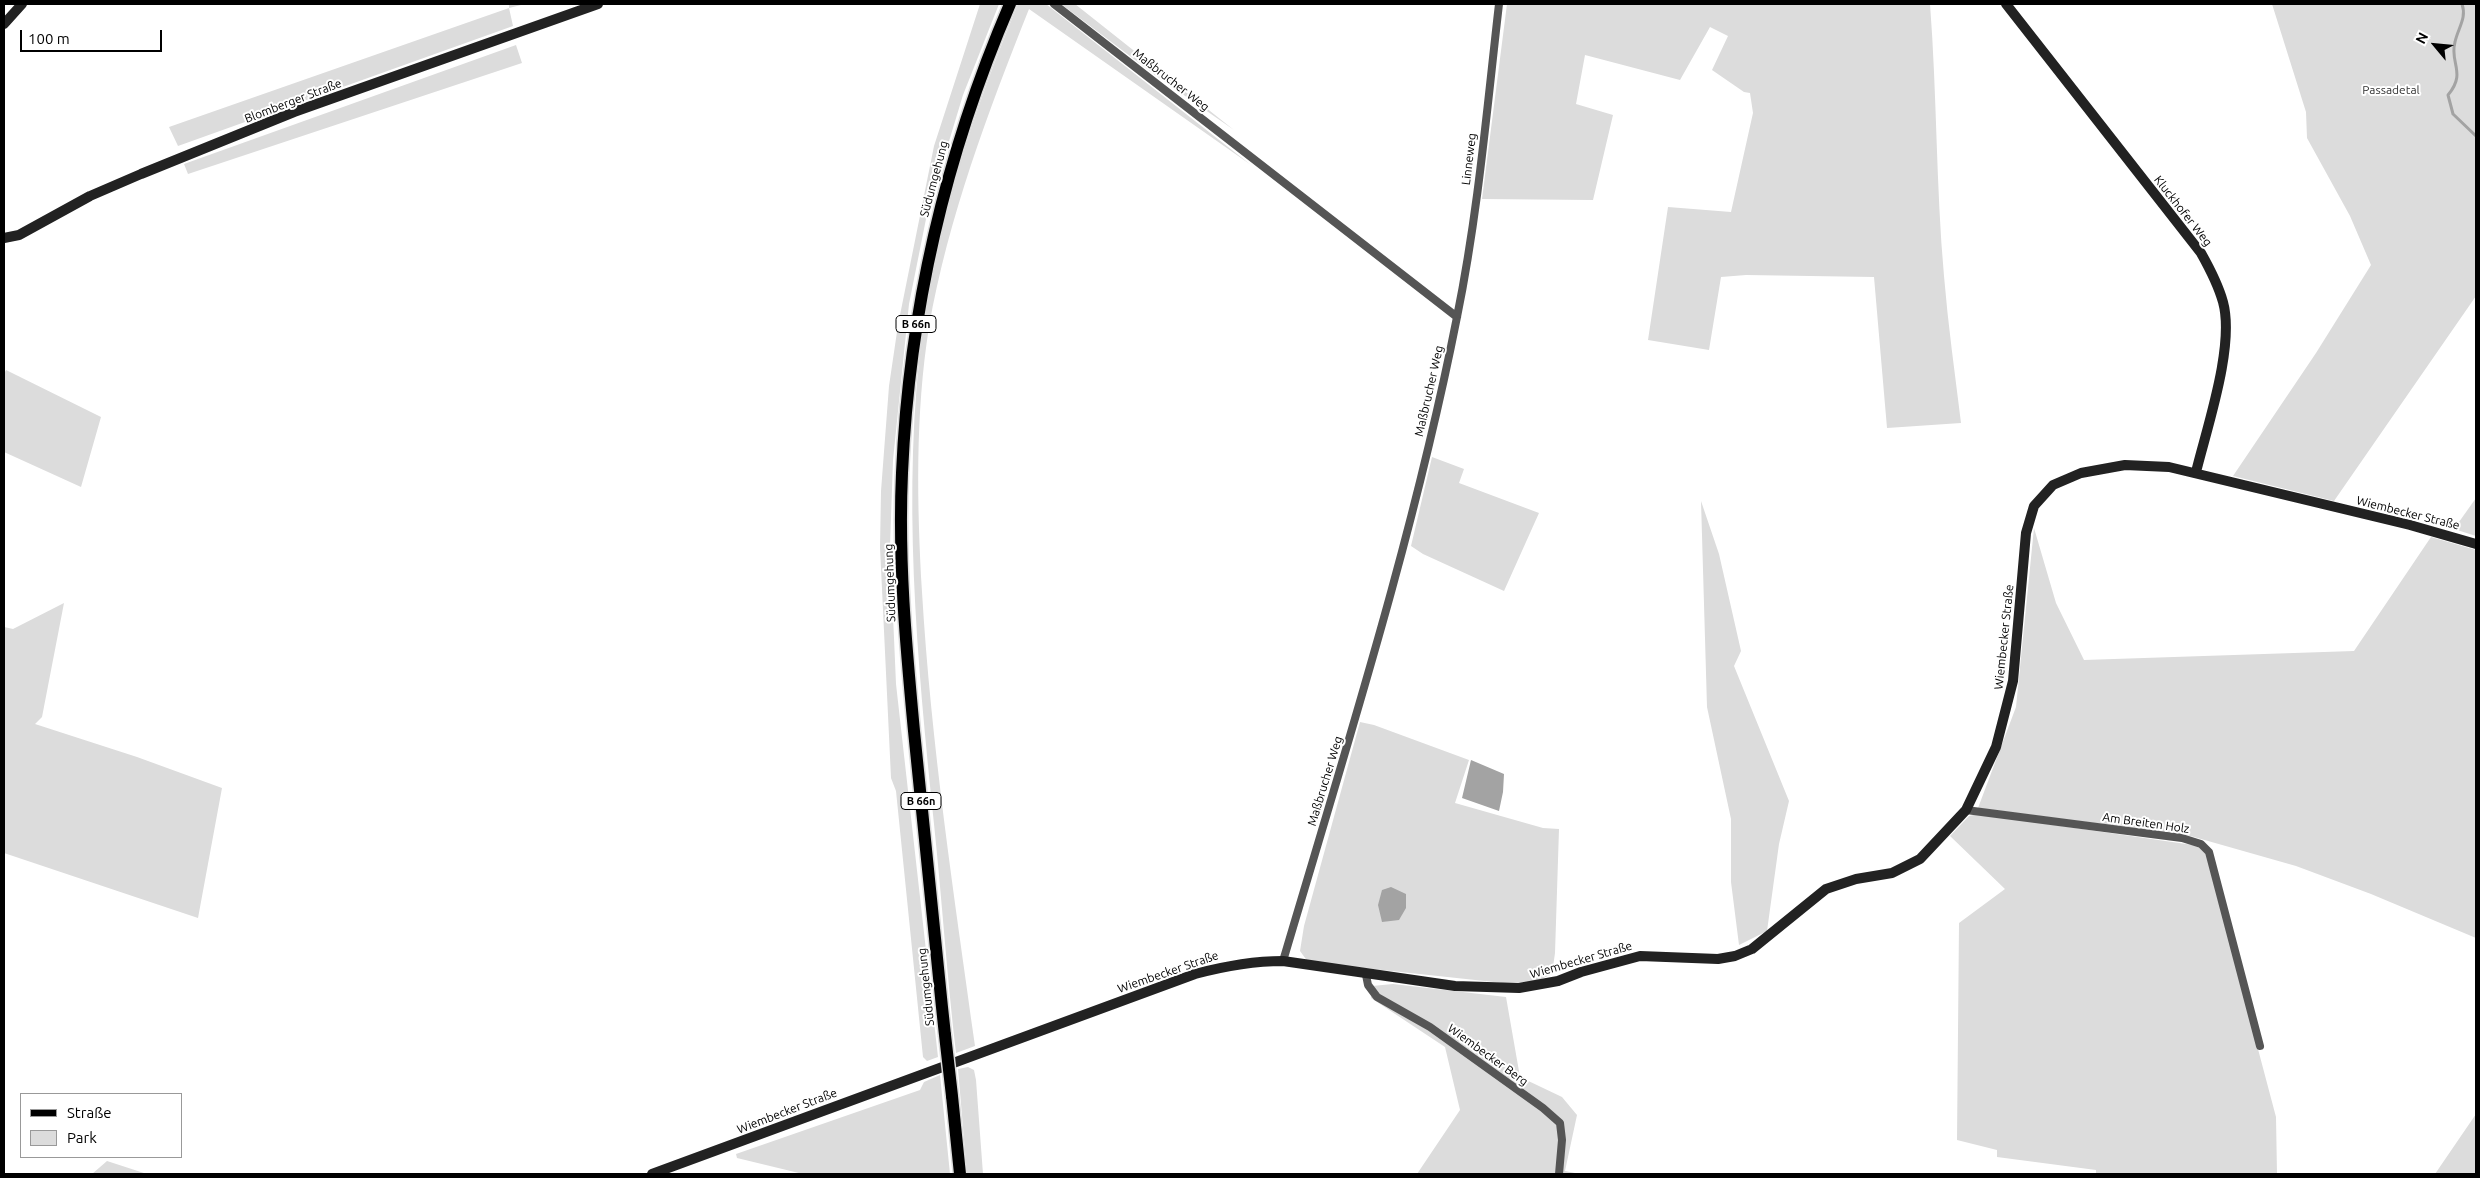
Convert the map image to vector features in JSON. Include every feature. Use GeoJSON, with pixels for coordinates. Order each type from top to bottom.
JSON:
{"type":"FeatureCollection","features":[{"type":"Feature","properties":{"kind":"main road","name":"Südumgehung"},"geometry":{"type":"LineString","coordinates":[[960,1174],[907,660],[902,566],[902,474],[915,325],[939,206],[975,88],[1010,4]]}},
{"type":"Feature","properties":{"kind":"street"},"geometry":{"type":"LineString","coordinates":[[4,24],[22,4]]}},
{"type":"Feature","properties":{"kind":"street","name":"Blomberger Straße"},"geometry":{"type":"LineString","coordinates":[[4,238],[25,232],[90,196],[294,112],[598,4]]}},
{"type":"Feature","properties":{"kind":"street","name":"Maßbrucher Weg"},"geometry":{"type":"LineString","coordinates":[[1054,4],[1457,316],[1402,551],[1283,961]]}},
{"type":"Feature","properties":{"kind":"street","name":"Linneweg"},"geometry":{"type":"LineString","coordinates":[[1457,316],[1475,206],[1499,4]]}},
{"type":"Feature","properties":{"kind":"street","name":"Kluckhofer Weg"},"geometry":{"type":"LineString","coordinates":[[2006,4],[2200,253],[2214,276],[2224,304],[2225,341],[2196,472]]}},
{"type":"Feature","properties":{"kind":"street","name":"Wiembecker Straße"},"geometry":{"type":"LineString","coordinates":[[652,1174],[1195,974],[1245,962],[1283,961],[1366,975],[1455,986],[1519,988],[1539,987],[1640,956],[1655,955],[1700,959],[1735,956],[1752,949],[1826,889],[1856,879],[1892,873],[1920,859],[1966,810],[1996,747],[2011,696],[2026,533],[2031,514],[2040,499],[2053,485],[2094,469],[2143,465],[2196,472],[2440,533],[2476,544]]}},
{"type":"Feature","properties":{"kind":"street","name":"Am Breiten Holz"},"geometry":{"type":"LineString","coordinates":[[1966,810],[2182,838],[2201,844],[2209,852],[2260,1046]]}},
{"type":"Feature","properties":{"kind":"street","name":"Wiembecker Berg"},"geometry":{"type":"LineString","coordinates":[[1366,975],[1368,985],[1377,997],[1430,1027],[1560,1122],[1562,1140],[1559,1174]]}},
{"type":"Feature","properties":{"kind":"green space"},"geometry":{"type":"Polygon","coordinates":[[[509,4],[525,4],[509,8],[509,4]]]}},
{"type":"Feature","properties":{"kind":"green space"},"geometry":{"type":"Polygon","coordinates":[[[980,4],[999,4],[963,95],[927,214],[909,304],[893,460],[890,546],[896,684],[938,1057],[927,1061],[923,1057],[896,791],[891,778],[880,547],[881,491],[889,386],[898,325],[934,146],[980,4]]]}},
{"type":"Feature","properties":{"kind":"green space"},"geometry":{"type":"Polygon","coordinates":[[[1018,4],[1046,4],[1251,165],[1029,9],[984,126],[958,206],[937,286],[924,360],[921,393],[918,493],[926,649],[937,763],[975,1046],[956,1053],[917,638],[912,513],[916,389],[930,285],[949,203],[973,122],[1018,4]]]}},
{"type":"Feature","properties":{"kind":"green space"},"geometry":{"type":"Polygon","coordinates":[[[1061,4],[1075,4],[1234,130],[1155,75],[1061,4]]]}},
{"type":"Feature","properties":{"kind":"green space"},"geometry":{"type":"Polygon","coordinates":[[[1507,4],[1930,4],[1941,242],[1961,423],[1887,428],[1874,277],[1746,275],[1721,277],[1709,350],[1648,340],[1668,207],[1731,212],[1753,113],[1750,93],[1744,92],[1712,70],[1728,36],[1710,27],[1680,80],[1585,55],[1576,104],[1613,115],[1593,200],[1482,199],[1507,4]]]}},
{"type":"Feature","properties":{"kind":"green space","name":"Passadetal"},"geometry":{"type":"Polygon","coordinates":[[[2272,4],[2476,4],[2476,296],[2334,501],[2233,476],[2316,353],[2371,265],[2350,216],[2307,138],[2306,112],[2272,4]]]}},
{"type":"Feature","properties":{"kind":"green space"},"geometry":{"type":"Polygon","coordinates":[[[509,8],[513,26],[178,146],[169,127],[509,8]]]}},
{"type":"Feature","properties":{"kind":"green space"},"geometry":{"type":"Polygon","coordinates":[[[516,45],[522,63],[188,174],[184,164],[516,45]]]}},
{"type":"Feature","properties":{"kind":"green space"},"geometry":{"type":"Polygon","coordinates":[[[6,370],[101,417],[81,487],[4,452],[4,374],[6,370]]]}},
{"type":"Feature","properties":{"kind":"green space"},"geometry":{"type":"Polygon","coordinates":[[[1432,457],[1464,469],[1459,483],[1539,513],[1504,591],[1423,554],[1411,546],[1432,457]]]}},
{"type":"Feature","properties":{"kind":"green space"},"geometry":{"type":"Polygon","coordinates":[[[2476,498],[2476,536],[2454,529],[2476,498]]]}},
{"type":"Feature","properties":{"kind":"green space"},"geometry":{"type":"Polygon","coordinates":[[[1701,501],[1719,554],[1741,651],[1734,666],[1789,801],[1779,844],[1767,931],[1739,945],[1731,882],[1731,819],[1707,707],[1701,501]]]}},
{"type":"Feature","properties":{"kind":"green space"},"geometry":{"type":"Polygon","coordinates":[[[2034,528],[2056,603],[2084,660],[2354,651],[2431,537],[2476,550],[2476,938],[2371,894],[2296,866],[2187,835],[1978,808],[2016,707],[2034,528]]]}},
{"type":"Feature","properties":{"kind":"green space"},"geometry":{"type":"Polygon","coordinates":[[[64,603],[42,717],[35,724],[137,757],[222,788],[198,918],[4,853],[4,627],[13,629],[64,603]]]}},
{"type":"Feature","properties":{"kind":"green space"},"geometry":{"type":"Polygon","coordinates":[[[1360,722],[1374,725],[1469,760],[1455,803],[1543,828],[1559,829],[1555,953],[1552,974],[1535,982],[1503,983],[1308,962],[1300,951],[1304,926],[1360,722]]]}},
{"type":"Feature","properties":{"kind":"green space"},"geometry":{"type":"Polygon","coordinates":[[[1978,814],[2199,846],[2206,853],[2276,1117],[2277,1174],[2096,1174],[2096,1170],[1997,1157],[1997,1150],[1957,1140],[1959,923],[2005,889],[1950,836],[1969,816],[1978,814]]]}},
{"type":"Feature","properties":{"kind":"green space"},"geometry":{"type":"Polygon","coordinates":[[[1393,984],[1506,997],[1520,1077],[1562,1097],[1577,1115],[1565,1171],[1580,1174],[1417,1174],[1460,1110],[1445,1047],[1371,998],[1372,986],[1393,984]]]}},
{"type":"Feature","properties":{"kind":"green space"},"geometry":{"type":"Polygon","coordinates":[[[968,1067],[974,1070],[976,1080],[983,1174],[967,1174],[958,1069],[968,1067]]]}},
{"type":"Feature","properties":{"kind":"green space"},"geometry":{"type":"Polygon","coordinates":[[[940,1075],[950,1174],[803,1174],[737,1158],[736,1154],[920,1090],[924,1082],[940,1075]]]}},
{"type":"Feature","properties":{"kind":"green space"},"geometry":{"type":"Polygon","coordinates":[[[2476,1114],[2476,1174],[2435,1174],[2476,1114]]]}},
{"type":"Feature","properties":{"kind":"green space"},"geometry":{"type":"Polygon","coordinates":[[[107,1161],[147,1174],[92,1174],[107,1161]]]}},
{"type":"Feature","properties":{"kind":"shaded area"},"geometry":{"type":"Polygon","coordinates":[[[1471,760],[1504,774],[1499,811],[1462,798],[1471,760]]]}},
{"type":"Feature","properties":{"kind":"shaded area"},"geometry":{"type":"Polygon","coordinates":[[[1391,887],[1406,894],[1406,908],[1399,920],[1382,922],[1378,905],[1382,890],[1391,887]]]}},
{"type":"Feature","properties":{"kind":"waterway"},"geometry":{"type":"LineString","coordinates":[[2462,4],[2463,18],[2454,49],[2457,74],[2454,87],[2448,95],[2453,114],[2476,136]]}}]}
